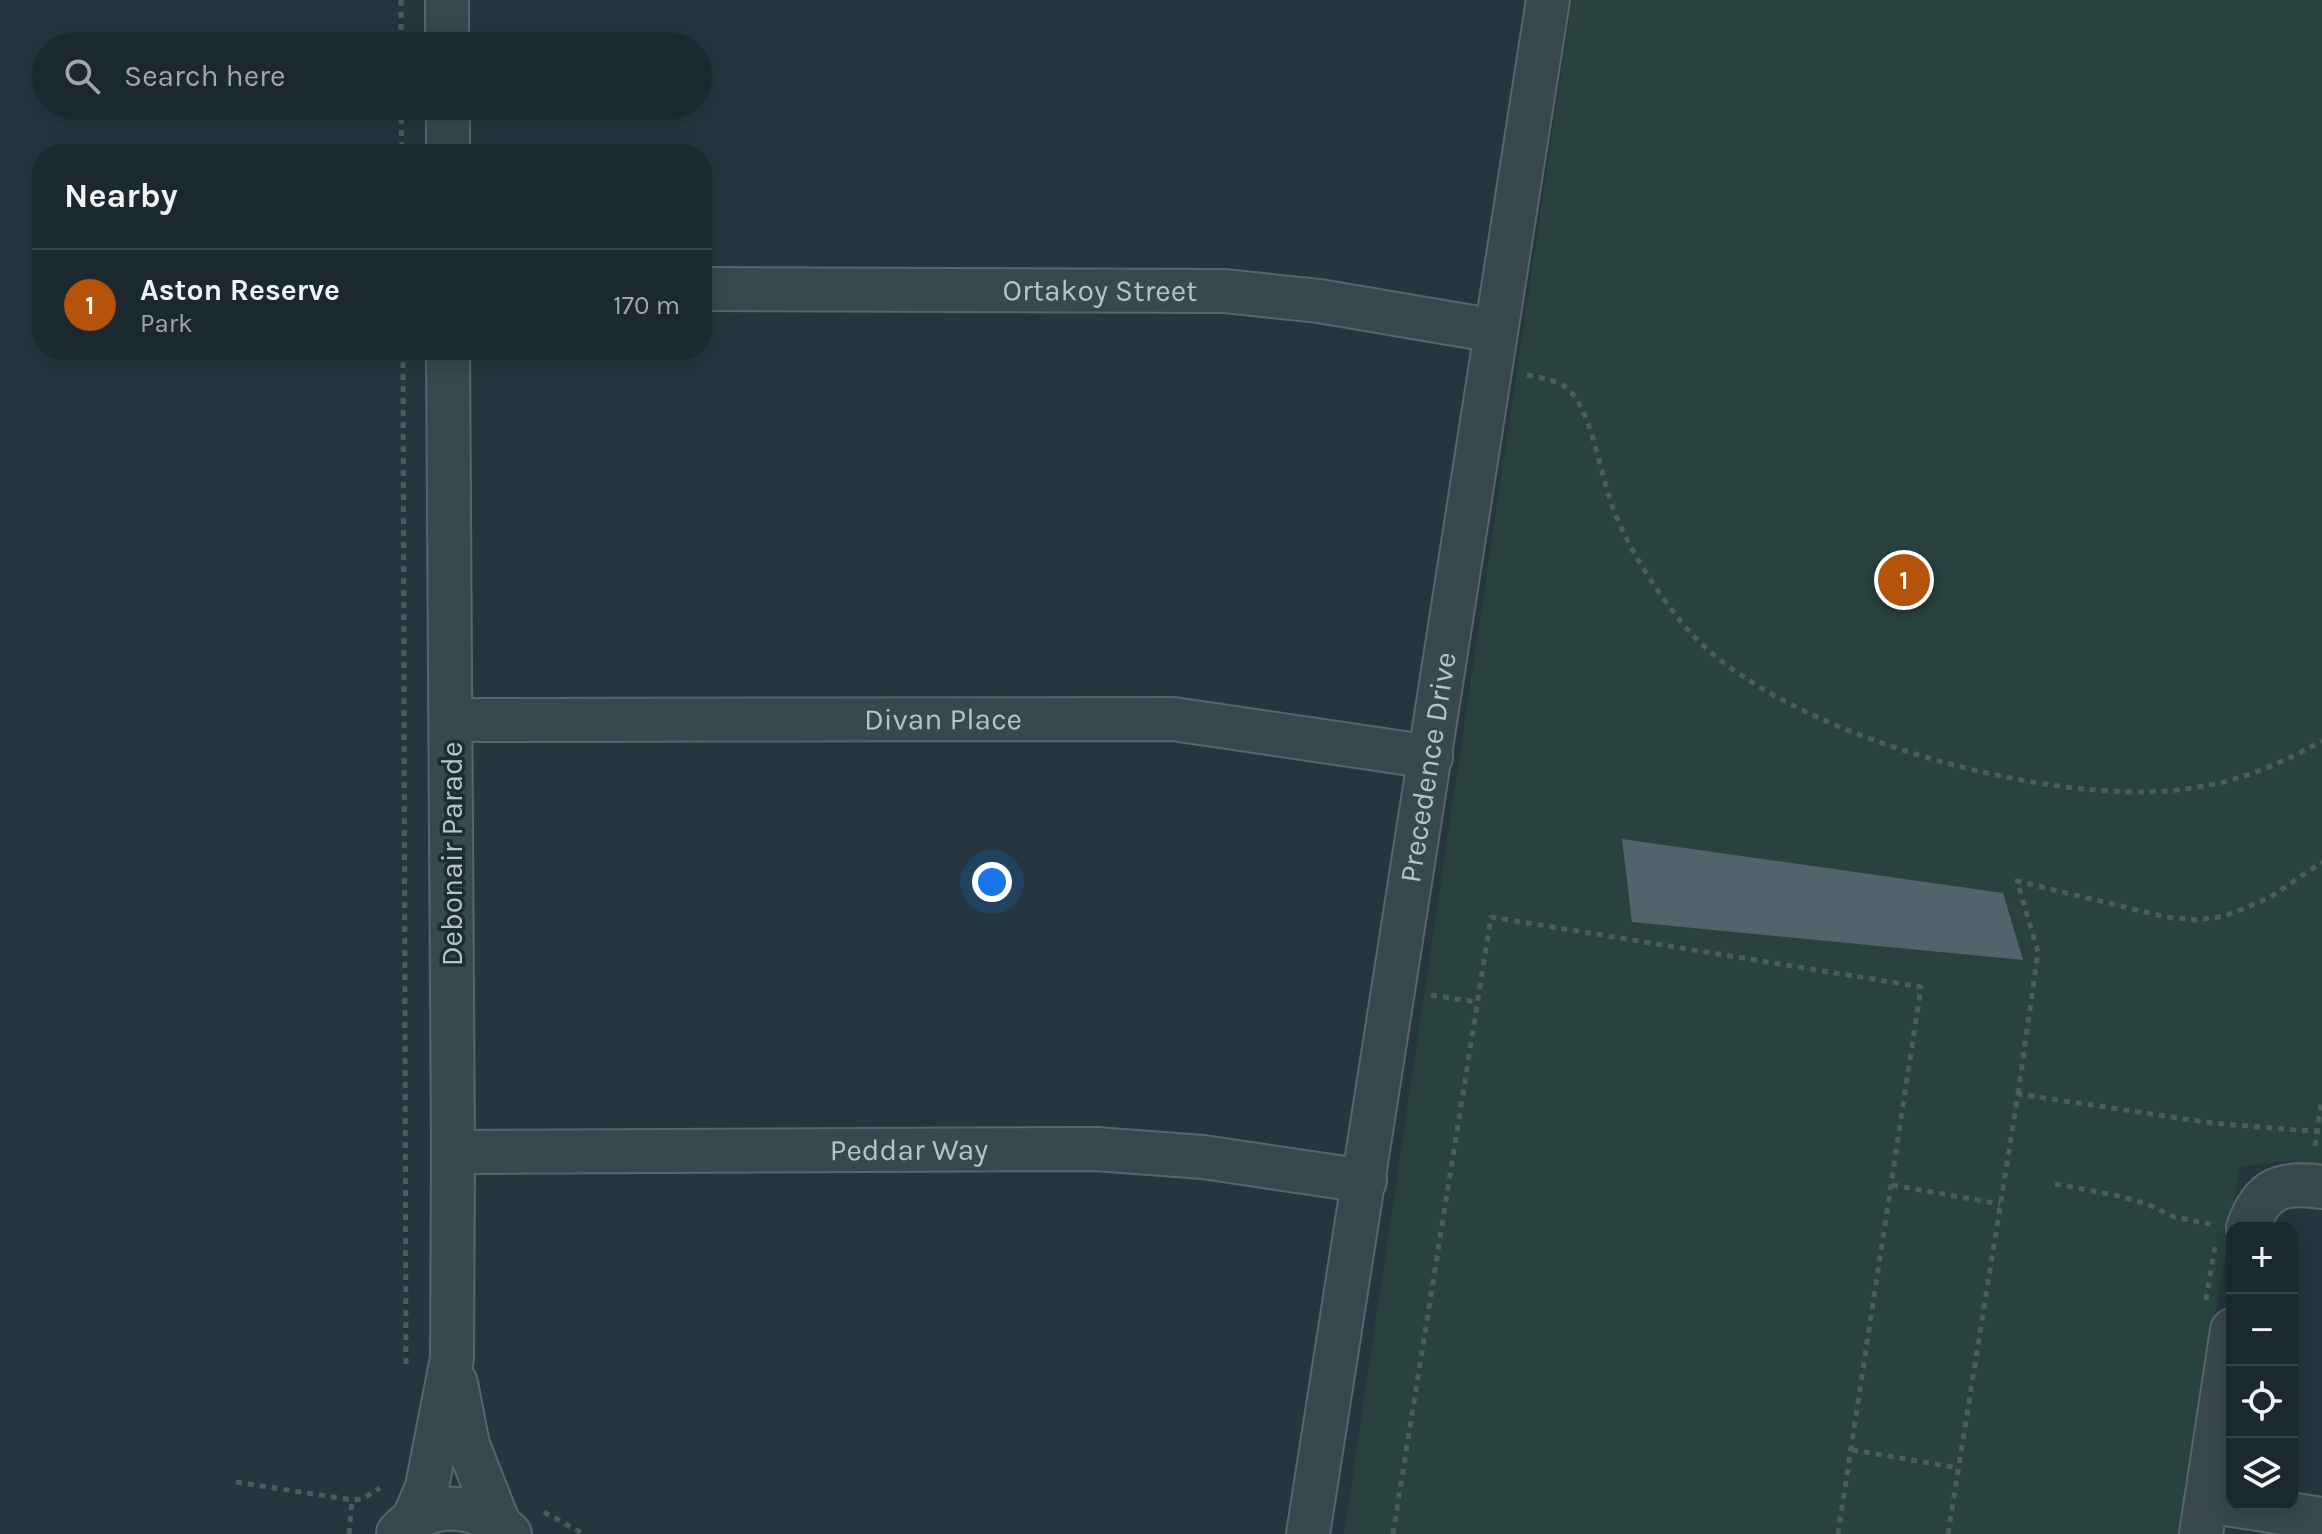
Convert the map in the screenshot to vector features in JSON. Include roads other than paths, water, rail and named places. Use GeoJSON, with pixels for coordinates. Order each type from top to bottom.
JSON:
{"type":"FeatureCollection","features":[{"type":"Feature","properties":{"kind":"street"},"geometry":{"type":"LineString","coordinates":[[447,0],[447,32]]}},
{"type":"Feature","properties":{"kind":"street","name":"Precedence Drive"},"geometry":{"type":"LineString","coordinates":[[1308,1534],[1548,0]]}},
{"type":"Feature","properties":{"kind":"street"},"geometry":{"type":"LineString","coordinates":[[448,120],[448,144]]}},
{"type":"Feature","properties":{"kind":"street","name":"Ortakoy Street"},"geometry":{"type":"LineString","coordinates":[[712,289],[1225,291],[1319,301],[1493,350]]}},
{"type":"Feature","properties":{"kind":"street","name":"Debonair Parade"},"geometry":{"type":"LineString","coordinates":[[405,1527],[427,1487],[452,1358],[448,360]]}},
{"type":"Feature","properties":{"kind":"street","name":"Divan Place"},"geometry":{"type":"LineString","coordinates":[[451,720],[1173,719],[1431,757]]}},
{"type":"Feature","properties":{"kind":"street","name":"Peddar Way"},"geometry":{"type":"LineString","coordinates":[[453,1152],[1096,1149],[1203,1157],[1365,1181]]}},
{"type":"Feature","properties":{"kind":"street"},"geometry":{"type":"LineString","coordinates":[[2238,1222],[2266,1194],[2288,1187],[2316,1186]]}},
{"type":"Feature","properties":{"kind":"street","name":"Debonair Parade"},"geometry":{"type":"LineString","coordinates":[[452,1358],[468,1445],[505,1529]]}},
{"type":"Feature","properties":{"kind":"street"},"geometry":{"type":"LineString","coordinates":[[2226,1366],[2203,1518],[2322,1519]]}},
{"type":"Feature","properties":{"kind":"street"},"geometry":{"type":"LineString","coordinates":[[405,1527],[427,1513],[457,1508],[486,1516],[505,1529]]}},
{"type":"Feature","properties":{"kind":"place","name":"Aston Reserve"},"geometry":{"type":"Point","coordinates":[1904,580]}}]}
